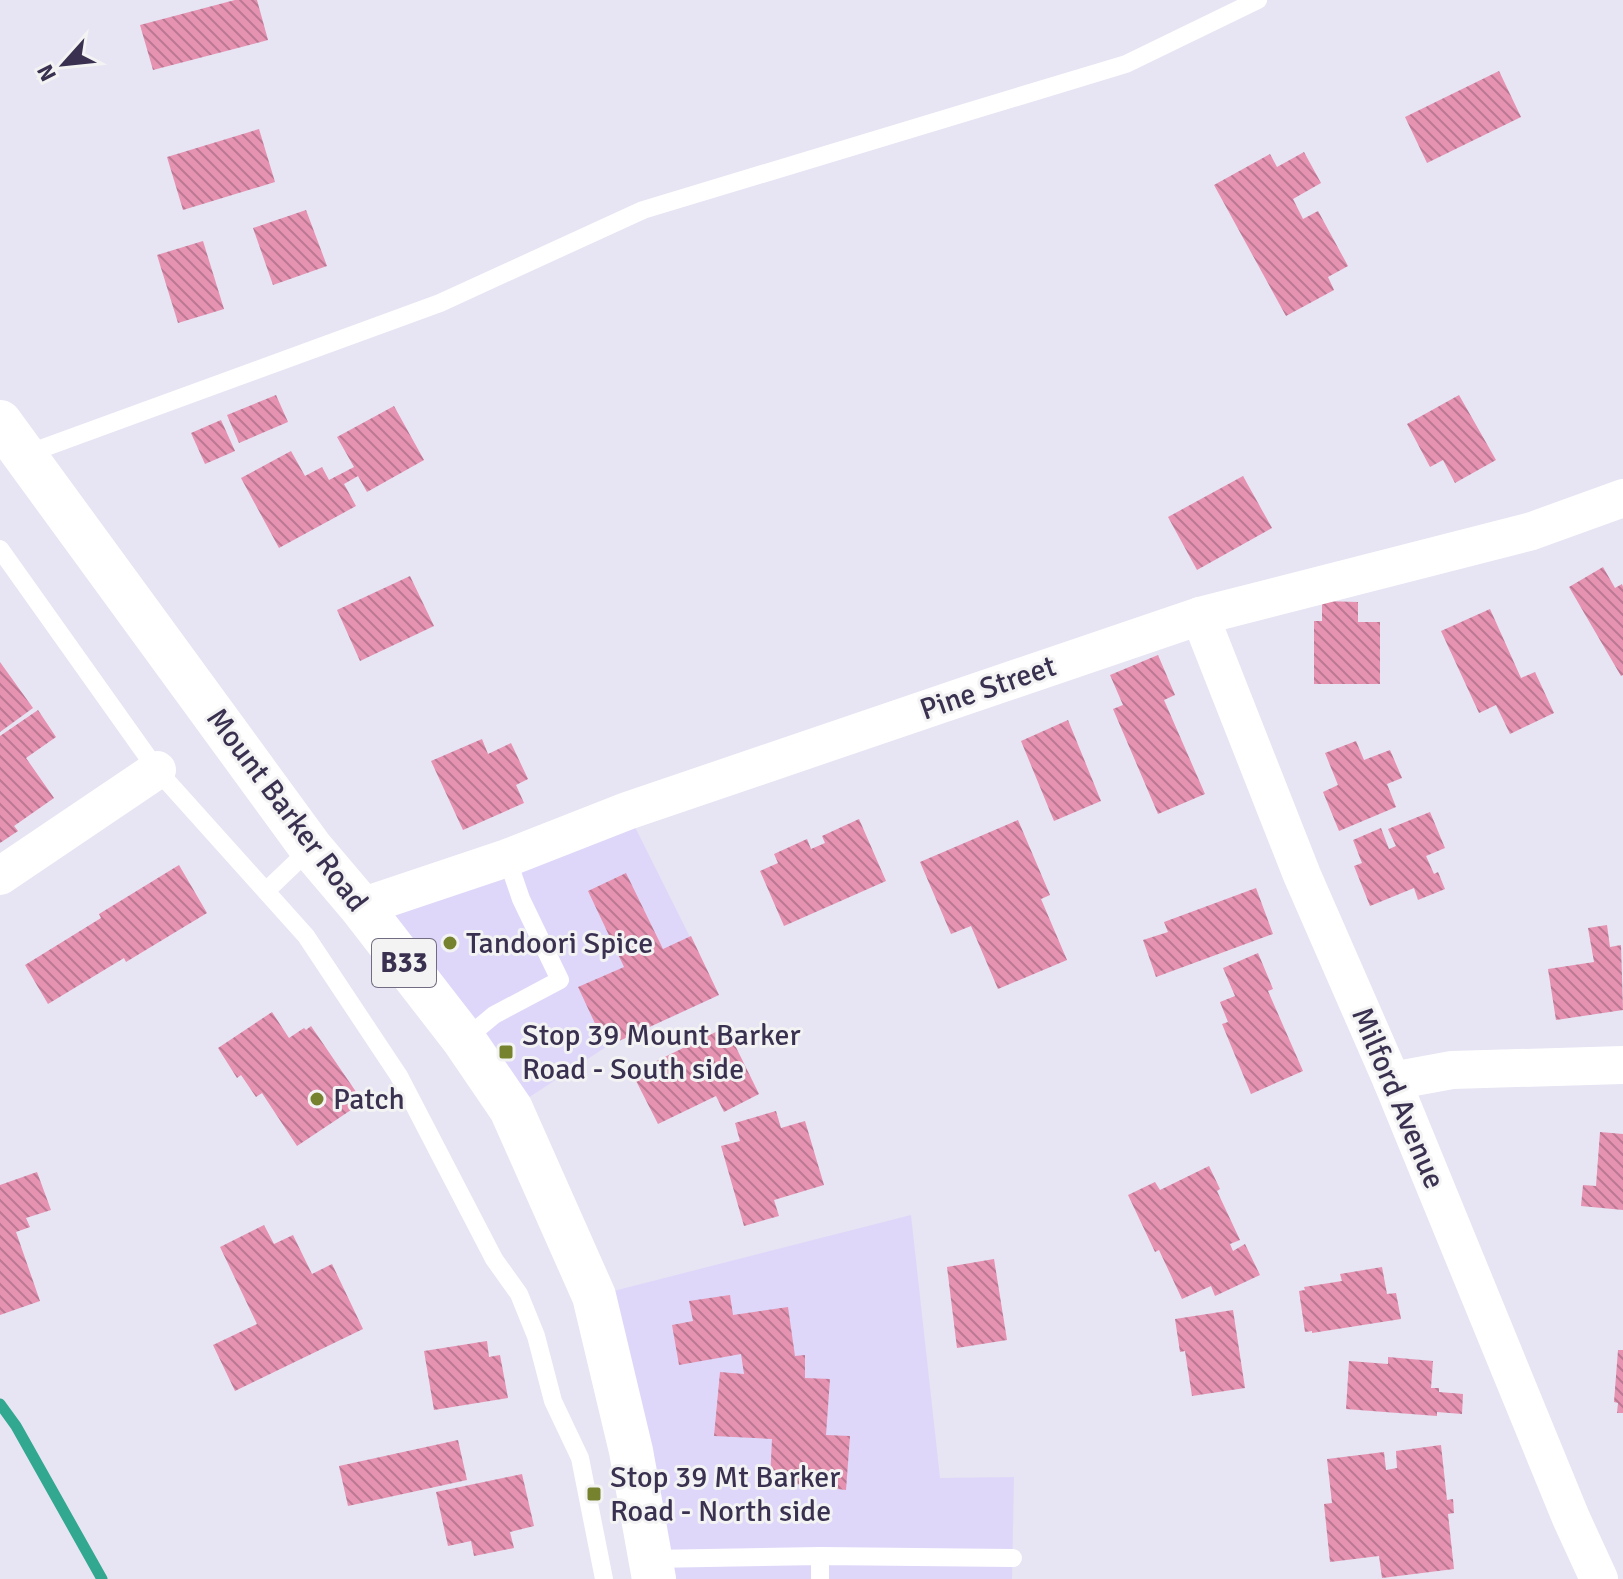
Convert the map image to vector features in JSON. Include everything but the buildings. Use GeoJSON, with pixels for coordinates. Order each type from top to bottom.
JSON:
{"type":"FeatureCollection","features":[{"type":"Feature","properties":{"kind":"main road","name":"Mount Barker Road"},"geometry":{"type":"LineString","coordinates":[[12,438],[311,848],[464,1040],[511,1109],[594,1296],[631,1451],[652,1569]]}},
{"type":"Feature","properties":{"kind":"street","name":"Pine Street"},"geometry":{"type":"LineString","coordinates":[[361,907],[507,858],[642,806],[1200,616],[1532,531],[1623,498]]}},
{"type":"Feature","properties":{"kind":"street","name":"Milford Avenue"},"geometry":{"type":"LineString","coordinates":[[1200,616],[1302,875],[1392,1081],[1571,1518],[1599,1579]]}},
{"type":"Feature","properties":{"kind":"street"},"geometry":{"type":"LineString","coordinates":[[0,876],[157,770]]}},
{"type":"Feature","properties":{"kind":"street"},"geometry":{"type":"LineString","coordinates":[[1392,1081],[1452,1070],[1623,1065]]}},
{"type":"Feature","properties":{"kind":"lane"},"geometry":{"type":"LineString","coordinates":[[12,438],[440,303],[643,210],[1126,64],[1258,0]]}},
{"type":"Feature","properties":{"kind":"lane","name":"Mount Barker Road"},"geometry":{"type":"LineString","coordinates":[[0,549],[157,770],[306,936],[399,1076],[494,1259],[519,1294],[536,1336],[553,1401],[580,1458],[604,1579]]}},
{"type":"Feature","properties":{"kind":"lane"},"geometry":{"type":"LineString","coordinates":[[266,891],[311,848]]}},
{"type":"Feature","properties":{"kind":"lane"},"geometry":{"type":"LineString","coordinates":[[464,1040],[494,1015],[560,980],[521,899],[507,858]]}},
{"type":"Feature","properties":{"kind":"lane"},"geometry":{"type":"LineString","coordinates":[[652,1569],[820,1556],[1013,1558]]}},
{"type":"Feature","properties":{"kind":"lane"},"geometry":{"type":"LineString","coordinates":[[820,1556],[820,1579]]}},
{"type":"Feature","properties":{"kind":"shaded area"},"geometry":{"type":"Polygon","coordinates":[[[627,811],[719,995],[606,1047],[511,1109],[361,907],[627,811]]]}},
{"type":"Feature","properties":{"kind":"shaded area"},"geometry":{"type":"Polygon","coordinates":[[[911,1215],[940,1478],[1014,1477],[1012,1579],[654,1579],[594,1296],[911,1215]]]}},
{"type":"Feature","properties":{"kind":"waterway"},"geometry":{"type":"LineString","coordinates":[[0,1404],[16,1426],[102,1579]]}},
{"type":"Feature","properties":{"kind":"place","name":"Tandoori Spice"},"geometry":{"type":"Point","coordinates":[450,943]}},
{"type":"Feature","properties":{"kind":"place","name":"Stop 39 Mount Barker Road - South side"},"geometry":{"type":"Point","coordinates":[506,1052]}},
{"type":"Feature","properties":{"kind":"place","name":"Patch"},"geometry":{"type":"Point","coordinates":[317,1099]}},
{"type":"Feature","properties":{"kind":"place","name":"Stop 39 Mt Barker Road - North side"},"geometry":{"type":"Point","coordinates":[594,1494]}}]}
